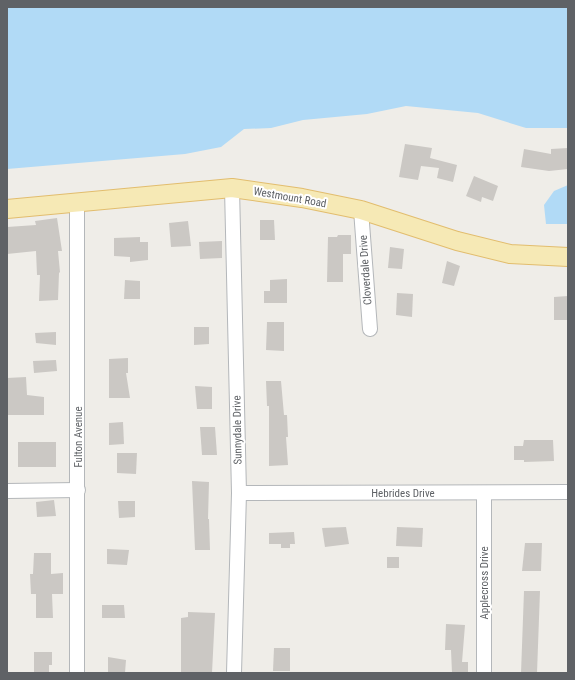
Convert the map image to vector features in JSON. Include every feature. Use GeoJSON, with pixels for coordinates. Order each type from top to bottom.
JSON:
{"type":"FeatureCollection","features":[{"type":"Feature","properties":{"kind":"main road","name":"Westmount Road"},"geometry":{"type":"LineString","coordinates":[[7,209],[232,188],[302,198],[361,210],[457,241],[510,254],[568,257]]}},
{"type":"Feature","properties":{"kind":"street","name":"Sunnydale Drive"},"geometry":{"type":"LineString","coordinates":[[232,188],[239,493],[234,673]]}},
{"type":"Feature","properties":{"kind":"street","name":"Fulton Avenue"},"geometry":{"type":"LineString","coordinates":[[77,202],[77,673]]}},
{"type":"Feature","properties":{"kind":"street","name":"Cloverdale Drive"},"geometry":{"type":"LineString","coordinates":[[361,210],[370,329]]}},
{"type":"Feature","properties":{"kind":"street"},"geometry":{"type":"LineString","coordinates":[[7,491],[78,490]]}},
{"type":"Feature","properties":{"kind":"street","name":"Hebrides Drive"},"geometry":{"type":"LineString","coordinates":[[239,493],[568,492]]}},
{"type":"Feature","properties":{"kind":"street","name":"Applecross Drive"},"geometry":{"type":"LineString","coordinates":[[484,493],[484,673]]}},
{"type":"Feature","properties":{"kind":"water"},"geometry":{"type":"Polygon","coordinates":[[[7,7],[568,7],[568,128],[526,128],[478,113],[406,106],[367,114],[303,120],[271,128],[244,129],[221,147],[185,154],[7,169],[7,7]]]}},
{"type":"Feature","properties":{"kind":"water"},"geometry":{"type":"Polygon","coordinates":[[[568,185],[568,224],[546,224],[544,205],[554,191],[568,185]]]}},
{"type":"Feature","properties":{"kind":"building"},"geometry":{"type":"Polygon","coordinates":[[[405,144],[432,148],[430,158],[457,165],[453,182],[437,178],[439,168],[421,166],[418,180],[399,177],[405,144]]]}},
{"type":"Feature","properties":{"kind":"building"},"geometry":{"type":"Polygon","coordinates":[[[568,148],[568,169],[549,171],[521,167],[524,149],[551,154],[551,149],[568,148]]]}},
{"type":"Feature","properties":{"kind":"building"},"geometry":{"type":"Polygon","coordinates":[[[474,176],[498,186],[493,201],[482,197],[481,202],[466,196],[474,176]]]}},
{"type":"Feature","properties":{"kind":"building"},"geometry":{"type":"Polygon","coordinates":[[[57,218],[62,251],[58,251],[60,272],[58,300],[39,301],[40,275],[37,275],[36,251],[7,254],[7,227],[36,225],[35,221],[57,218]]]}},
{"type":"Feature","properties":{"kind":"building"},"geometry":{"type":"Polygon","coordinates":[[[260,220],[274,220],[275,240],[260,240],[260,220]]]}},
{"type":"Feature","properties":{"kind":"building"},"geometry":{"type":"Polygon","coordinates":[[[188,221],[191,246],[171,247],[169,223],[188,221]]]}},
{"type":"Feature","properties":{"kind":"building"},"geometry":{"type":"Polygon","coordinates":[[[338,235],[351,235],[351,254],[343,254],[343,282],[327,282],[328,237],[337,237],[338,235]]]}},
{"type":"Feature","properties":{"kind":"building"},"geometry":{"type":"Polygon","coordinates":[[[140,237],[140,242],[148,242],[148,260],[130,262],[130,257],[114,256],[114,238],[140,237]]]}},
{"type":"Feature","properties":{"kind":"building"},"geometry":{"type":"Polygon","coordinates":[[[222,241],[222,258],[200,259],[199,242],[222,241]]]}},
{"type":"Feature","properties":{"kind":"building"},"geometry":{"type":"Polygon","coordinates":[[[390,247],[404,249],[402,269],[388,268],[390,247]]]}},
{"type":"Feature","properties":{"kind":"building"},"geometry":{"type":"Polygon","coordinates":[[[447,261],[460,266],[454,286],[442,283],[447,261]]]}},
{"type":"Feature","properties":{"kind":"building"},"geometry":{"type":"Polygon","coordinates":[[[287,279],[287,303],[264,303],[264,291],[270,291],[270,280],[287,279]]]}},
{"type":"Feature","properties":{"kind":"building"},"geometry":{"type":"Polygon","coordinates":[[[125,280],[140,281],[140,299],[124,299],[125,280]]]}},
{"type":"Feature","properties":{"kind":"building"},"geometry":{"type":"Polygon","coordinates":[[[397,293],[413,294],[412,317],[396,315],[397,293]]]}},
{"type":"Feature","properties":{"kind":"building"},"geometry":{"type":"Polygon","coordinates":[[[568,296],[568,320],[554,320],[554,297],[568,296]]]}},
{"type":"Feature","properties":{"kind":"building"},"geometry":{"type":"Polygon","coordinates":[[[267,322],[284,322],[284,351],[266,350],[267,322]]]}},
{"type":"Feature","properties":{"kind":"building"},"geometry":{"type":"Polygon","coordinates":[[[194,327],[209,327],[209,344],[194,345],[194,327]]]}},
{"type":"Feature","properties":{"kind":"building"},"geometry":{"type":"Polygon","coordinates":[[[56,332],[56,345],[36,343],[35,333],[56,332]]]}},
{"type":"Feature","properties":{"kind":"building"},"geometry":{"type":"Polygon","coordinates":[[[128,358],[128,373],[126,373],[130,398],[109,398],[109,359],[128,358]]]}},
{"type":"Feature","properties":{"kind":"building"},"geometry":{"type":"Polygon","coordinates":[[[56,360],[57,371],[34,373],[33,361],[56,360]]]}},
{"type":"Feature","properties":{"kind":"building"},"geometry":{"type":"Polygon","coordinates":[[[26,377],[27,395],[44,397],[44,415],[7,415],[7,378],[26,377]]]}},
{"type":"Feature","properties":{"kind":"building"},"geometry":{"type":"Polygon","coordinates":[[[266,381],[281,381],[284,415],[287,415],[288,437],[286,437],[288,465],[269,466],[269,406],[267,406],[266,381]]]}},
{"type":"Feature","properties":{"kind":"building"},"geometry":{"type":"Polygon","coordinates":[[[195,386],[212,387],[212,409],[197,409],[195,386]]]}},
{"type":"Feature","properties":{"kind":"building"},"geometry":{"type":"Polygon","coordinates":[[[123,422],[124,444],[109,445],[109,423],[123,422]]]}},
{"type":"Feature","properties":{"kind":"building"},"geometry":{"type":"Polygon","coordinates":[[[200,427],[215,427],[217,455],[202,455],[200,427]]]}},
{"type":"Feature","properties":{"kind":"building"},"geometry":{"type":"Polygon","coordinates":[[[524,440],[553,440],[554,461],[524,462],[524,460],[514,460],[514,446],[523,446],[524,440]]]}},
{"type":"Feature","properties":{"kind":"building"},"geometry":{"type":"Polygon","coordinates":[[[18,442],[56,442],[56,467],[18,467],[18,442]]]}},
{"type":"Feature","properties":{"kind":"building"},"geometry":{"type":"Polygon","coordinates":[[[117,453],[137,453],[136,474],[117,473],[117,453]]]}},
{"type":"Feature","properties":{"kind":"building"},"geometry":{"type":"Polygon","coordinates":[[[192,481],[209,482],[208,519],[210,550],[195,550],[192,481]]]}},
{"type":"Feature","properties":{"kind":"building"},"geometry":{"type":"Polygon","coordinates":[[[54,500],[56,516],[37,517],[36,502],[54,500]]]}},
{"type":"Feature","properties":{"kind":"building"},"geometry":{"type":"Polygon","coordinates":[[[118,501],[135,501],[135,517],[119,518],[118,501]]]}},
{"type":"Feature","properties":{"kind":"building"},"geometry":{"type":"Polygon","coordinates":[[[346,527],[349,544],[325,547],[322,528],[346,527]]]}},
{"type":"Feature","properties":{"kind":"building"},"geometry":{"type":"Polygon","coordinates":[[[397,527],[423,528],[422,547],[396,546],[397,527]]]}},
{"type":"Feature","properties":{"kind":"building"},"geometry":{"type":"Polygon","coordinates":[[[294,532],[295,544],[290,544],[290,548],[281,548],[281,544],[269,544],[269,533],[294,532]]]}},
{"type":"Feature","properties":{"kind":"building"},"geometry":{"type":"Polygon","coordinates":[[[525,543],[542,543],[541,571],[522,571],[525,543]]]}},
{"type":"Feature","properties":{"kind":"building"},"geometry":{"type":"Polygon","coordinates":[[[107,549],[129,550],[127,565],[107,564],[107,549]]]}},
{"type":"Feature","properties":{"kind":"building"},"geometry":{"type":"Polygon","coordinates":[[[34,553],[51,553],[51,574],[63,573],[63,594],[52,594],[53,618],[36,618],[36,594],[31,594],[30,574],[33,574],[34,553]]]}},
{"type":"Feature","properties":{"kind":"building"},"geometry":{"type":"Polygon","coordinates":[[[387,557],[399,557],[399,568],[387,568],[387,557]]]}},
{"type":"Feature","properties":{"kind":"building"},"geometry":{"type":"Polygon","coordinates":[[[524,591],[540,591],[537,673],[521,673],[524,591]]]}},
{"type":"Feature","properties":{"kind":"building"},"geometry":{"type":"Polygon","coordinates":[[[102,605],[124,605],[125,618],[102,618],[102,605]]]}},
{"type":"Feature","properties":{"kind":"building"},"geometry":{"type":"Polygon","coordinates":[[[188,612],[215,613],[212,673],[181,673],[181,618],[188,617],[188,612]]]}},
{"type":"Feature","properties":{"kind":"building"},"geometry":{"type":"Polygon","coordinates":[[[446,624],[465,625],[462,662],[468,662],[468,673],[452,673],[451,650],[445,650],[446,624]]]}},
{"type":"Feature","properties":{"kind":"building"},"geometry":{"type":"Polygon","coordinates":[[[274,648],[290,648],[290,671],[273,671],[274,648]]]}},
{"type":"Feature","properties":{"kind":"building"},"geometry":{"type":"Polygon","coordinates":[[[34,652],[52,652],[52,665],[49,665],[49,673],[34,673],[34,652]]]}},
{"type":"Feature","properties":{"kind":"building"},"geometry":{"type":"Polygon","coordinates":[[[108,657],[126,660],[125,673],[108,673],[108,657]]]}}]}
